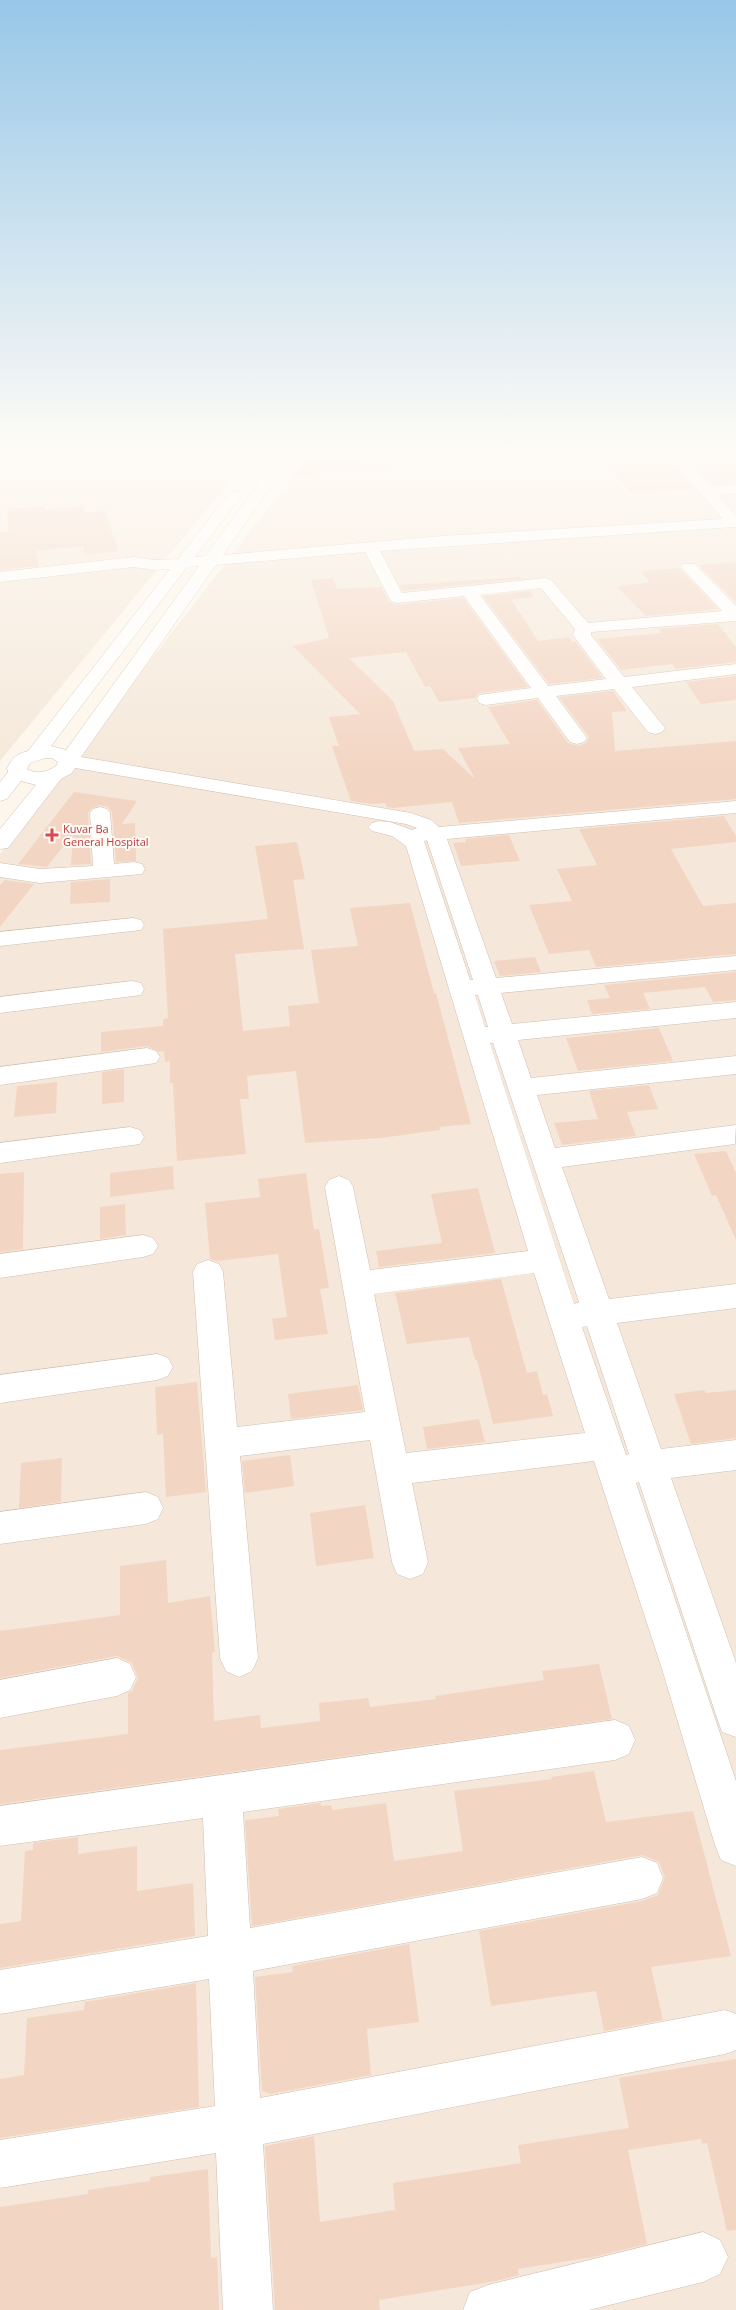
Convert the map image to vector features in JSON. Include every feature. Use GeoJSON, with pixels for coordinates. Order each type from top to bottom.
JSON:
{"type":"FeatureCollection","features":[{"type":"Feature","properties":{"kind":"street"},"geometry":{"type":"LineString","coordinates":[[36,753],[189,556]]}},
{"type":"Feature","properties":{"kind":"street"},"geometry":{"type":"LineString","coordinates":[[0,843],[60,770],[213,556]]}},
{"type":"Feature","properties":{"kind":"street"},"geometry":{"type":"LineString","coordinates":[[0,577],[134,562],[154,564],[183,563],[253,556]]}},
{"type":"Feature","properties":{"kind":"street"},"geometry":{"type":"LineString","coordinates":[[375,556],[397,598],[545,582],[584,628]]}},
{"type":"Feature","properties":{"kind":"street"},"geometry":{"type":"LineString","coordinates":[[0,588],[137,573],[154,564]]}},
{"type":"Feature","properties":{"kind":"street"},"geometry":{"type":"LineString","coordinates":[[689,567],[736,615]]}},
{"type":"Feature","properties":{"kind":"street"},"geometry":{"type":"LineString","coordinates":[[468,590],[577,738]]}},
{"type":"Feature","properties":{"kind":"street"},"geometry":{"type":"LineString","coordinates":[[584,628],[736,615]]}},
{"type":"Feature","properties":{"kind":"street"},"geometry":{"type":"LineString","coordinates":[[584,628],[582,635],[617,683],[655,728]]}},
{"type":"Feature","properties":{"kind":"street"},"geometry":{"type":"LineString","coordinates":[[486,699],[736,669]]}},
{"type":"Feature","properties":{"kind":"street"},"geometry":{"type":"LineString","coordinates":[[0,795],[18,772],[17,768],[22,759],[36,753],[53,752],[60,754],[60,770]]}},
{"type":"Feature","properties":{"kind":"street"},"geometry":{"type":"LineString","coordinates":[[18,772],[36,779],[60,770],[422,835],[736,807]]}},
{"type":"Feature","properties":{"kind":"street"},"geometry":{"type":"LineString","coordinates":[[100,813],[104,872]]}},
{"type":"Feature","properties":{"kind":"street"},"geometry":{"type":"LineString","coordinates":[[422,835],[416,845],[475,988],[504,1034],[651,1466],[727,1662],[736,1718]]}},
{"type":"Feature","properties":{"kind":"street"},"geometry":{"type":"LineString","coordinates":[[0,870],[40,876],[134,869]]}},
{"type":"Feature","properties":{"kind":"street"},"geometry":{"type":"LineString","coordinates":[[0,939],[133,924]]}},
{"type":"Feature","properties":{"kind":"street"},"geometry":{"type":"LineString","coordinates":[[475,988],[736,963]]}},
{"type":"Feature","properties":{"kind":"street"},"geometry":{"type":"LineString","coordinates":[[475,988],[476,1036],[563,1317],[681,1669],[736,1845]]}},
{"type":"Feature","properties":{"kind":"street"},"geometry":{"type":"LineString","coordinates":[[0,1005],[132,989]]}},
{"type":"Feature","properties":{"kind":"street"},"geometry":{"type":"LineString","coordinates":[[476,1036],[736,1010]]}},
{"type":"Feature","properties":{"kind":"street"},"geometry":{"type":"LineString","coordinates":[[0,1076],[147,1057]]}},
{"type":"Feature","properties":{"kind":"street"},"geometry":{"type":"LineString","coordinates":[[522,1088],[736,1064]]}},
{"type":"Feature","properties":{"kind":"street"},"geometry":{"type":"LineString","coordinates":[[546,1159],[735,1134]]}},
{"type":"Feature","properties":{"kind":"street"},"geometry":{"type":"LineString","coordinates":[[0,1153],[130,1137]]}},
{"type":"Feature","properties":{"kind":"street"},"geometry":{"type":"LineString","coordinates":[[338,1186],[410,1562]]}},
{"type":"Feature","properties":{"kind":"street"},"geometry":{"type":"LineString","coordinates":[[0,1266],[144,1246]]}},
{"type":"Feature","properties":{"kind":"street"},"geometry":{"type":"LineString","coordinates":[[357,1284],[545,1260]]}},
{"type":"Feature","properties":{"kind":"street"},"geometry":{"type":"LineString","coordinates":[[208,1272],[239,1658]]}},
{"type":"Feature","properties":{"kind":"street"},"geometry":{"type":"LineString","coordinates":[[563,1317],[736,1296]]}},
{"type":"Feature","properties":{"kind":"street"},"geometry":{"type":"LineString","coordinates":[[0,1389],[157,1367]]}},
{"type":"Feature","properties":{"kind":"street"},"geometry":{"type":"LineString","coordinates":[[222,1444],[383,1424]]}},
{"type":"Feature","properties":{"kind":"street"},"geometry":{"type":"LineString","coordinates":[[392,1470],[610,1458],[651,1466],[736,1455]]}},
{"type":"Feature","properties":{"kind":"street"},"geometry":{"type":"LineString","coordinates":[[0,1528],[146,1508]]}},
{"type":"Feature","properties":{"kind":"street"},"geometry":{"type":"LineString","coordinates":[[681,1669],[727,1662]]}},
{"type":"Feature","properties":{"kind":"street"},"geometry":{"type":"LineString","coordinates":[[0,1699],[117,1677]]}},
{"type":"Feature","properties":{"kind":"street"},"geometry":{"type":"LineString","coordinates":[[0,1826],[615,1740]]}},
{"type":"Feature","properties":{"kind":"street"},"geometry":{"type":"LineString","coordinates":[[222,1794],[248,2310]]}},
{"type":"Feature","properties":{"kind":"street"},"geometry":{"type":"LineString","coordinates":[[0,1992],[229,1954],[642,1878]]}},
{"type":"Feature","properties":{"kind":"street"},"geometry":{"type":"LineString","coordinates":[[0,2164],[238,2126],[725,2032]]}},
{"type":"Feature","properties":{"kind":"street"},"geometry":{"type":"LineString","coordinates":[[488,2310],[703,2257]]}},
{"type":"Feature","properties":{"kind":"shaded area"},"geometry":{"type":"Polygon","coordinates":[[[0,556],[168,556],[0,761],[0,556]]]}},
{"type":"Feature","properties":{"kind":"shaded area"},"geometry":{"type":"Polygon","coordinates":[[[231,556],[736,556],[736,2310],[0,2310],[0,854],[231,556]]]}},
{"type":"Feature","properties":{"kind":"building"},"geometry":{"type":"Polygon","coordinates":[[[0,556],[37,556],[39,566],[0,570],[0,556]]]}},
{"type":"Feature","properties":{"kind":"building"},"geometry":{"type":"Polygon","coordinates":[[[736,562],[736,603],[699,565],[736,562]]]}},
{"type":"Feature","properties":{"kind":"building"},"geometry":{"type":"Polygon","coordinates":[[[679,568],[718,609],[646,616],[617,587],[649,582],[641,571],[679,568]]]}},
{"type":"Feature","properties":{"kind":"building"},"geometry":{"type":"Polygon","coordinates":[[[520,577],[521,579],[403,591],[400,585],[520,577]]]}},
{"type":"Feature","properties":{"kind":"building"},"geometry":{"type":"Polygon","coordinates":[[[333,578],[337,589],[381,587],[389,602],[396,605],[463,598],[528,687],[479,693],[475,698],[439,702],[430,686],[425,687],[406,652],[349,658],[393,701],[414,751],[443,749],[475,779],[458,748],[510,744],[488,707],[537,700],[568,743],[578,746],[586,743],[589,737],[559,697],[613,691],[627,711],[612,712],[615,751],[736,741],[736,799],[459,823],[452,802],[393,808],[387,807],[385,803],[371,804],[351,801],[332,746],[339,746],[329,717],[360,714],[293,646],[329,638],[311,580],[333,578]]]}},
{"type":"Feature","properties":{"kind":"building"},"geometry":{"type":"Polygon","coordinates":[[[530,591],[534,597],[511,599],[538,641],[569,637],[572,642],[575,641],[603,678],[549,684],[483,596],[530,591]]]}},
{"type":"Feature","properties":{"kind":"building"},"geometry":{"type":"Polygon","coordinates":[[[718,624],[736,647],[736,662],[676,669],[672,664],[621,670],[597,639],[662,633],[658,629],[718,624]]]}},
{"type":"Feature","properties":{"kind":"building"},"geometry":{"type":"Polygon","coordinates":[[[736,676],[736,700],[701,704],[686,682],[736,676]]]}},
{"type":"Feature","properties":{"kind":"building"},"geometry":{"type":"Polygon","coordinates":[[[74,792],[137,801],[122,824],[135,823],[136,861],[116,862],[112,813],[108,807],[99,805],[92,808],[88,813],[91,864],[71,865],[73,834],[47,867],[18,864],[74,792]]]}},
{"type":"Feature","properties":{"kind":"building"},"geometry":{"type":"Polygon","coordinates":[[[724,816],[736,836],[736,842],[671,849],[703,906],[736,903],[736,954],[596,967],[589,950],[549,954],[529,905],[572,901],[557,869],[597,865],[579,829],[724,816]]]}},
{"type":"Feature","properties":{"kind":"building"},"geometry":{"type":"Polygon","coordinates":[[[509,835],[520,861],[461,866],[453,843],[466,842],[465,839],[509,835]]]}},
{"type":"Feature","properties":{"kind":"building"},"geometry":{"type":"Polygon","coordinates":[[[297,842],[305,879],[293,880],[304,949],[235,954],[243,1031],[290,1026],[288,1006],[319,1003],[311,950],[358,946],[350,908],[410,903],[471,1124],[439,1127],[440,1130],[381,1138],[305,1143],[296,1071],[247,1076],[249,1099],[240,1099],[246,1154],[177,1161],[173,1083],[170,1083],[170,1061],[165,1062],[164,1051],[159,1052],[147,1046],[101,1052],[101,1032],[163,1026],[163,1019],[168,1018],[163,929],[268,919],[255,846],[297,842]]]}},
{"type":"Feature","properties":{"kind":"building"},"geometry":{"type":"Polygon","coordinates":[[[110,879],[110,902],[70,904],[71,882],[110,879]]]}},
{"type":"Feature","properties":{"kind":"building"},"geometry":{"type":"Polygon","coordinates":[[[5,880],[34,884],[0,927],[0,885],[5,880]]]}},
{"type":"Feature","properties":{"kind":"building"},"geometry":{"type":"Polygon","coordinates":[[[535,957],[541,972],[500,976],[494,961],[535,957]]]}},
{"type":"Feature","properties":{"kind":"building"},"geometry":{"type":"Polygon","coordinates":[[[736,972],[736,1000],[713,1002],[705,987],[643,993],[650,1009],[592,1014],[587,1000],[610,998],[604,985],[736,972]]]}},
{"type":"Feature","properties":{"kind":"building"},"geometry":{"type":"Polygon","coordinates":[[[659,1028],[673,1061],[578,1071],[566,1038],[659,1028]]]}},
{"type":"Feature","properties":{"kind":"building"},"geometry":{"type":"Polygon","coordinates":[[[124,1069],[124,1102],[102,1104],[102,1072],[124,1069]]]}},
{"type":"Feature","properties":{"kind":"building"},"geometry":{"type":"Polygon","coordinates":[[[57,1082],[56,1113],[14,1117],[17,1086],[57,1082]]]}},
{"type":"Feature","properties":{"kind":"building"},"geometry":{"type":"Polygon","coordinates":[[[649,1085],[658,1109],[627,1112],[636,1136],[562,1145],[554,1123],[598,1119],[589,1091],[649,1085]]]}},
{"type":"Feature","properties":{"kind":"building"},"geometry":{"type":"Polygon","coordinates":[[[726,1151],[736,1173],[736,1240],[716,1195],[712,1196],[694,1154],[726,1151]]]}},
{"type":"Feature","properties":{"kind":"building"},"geometry":{"type":"Polygon","coordinates":[[[173,1166],[174,1189],[110,1197],[110,1173],[173,1166]]]}},
{"type":"Feature","properties":{"kind":"building"},"geometry":{"type":"Polygon","coordinates":[[[24,1172],[23,1249],[0,1252],[0,1174],[24,1172]]]}},
{"type":"Feature","properties":{"kind":"building"},"geometry":{"type":"Polygon","coordinates":[[[306,1173],[314,1230],[319,1229],[329,1288],[320,1289],[328,1334],[275,1340],[272,1319],[287,1317],[278,1254],[217,1261],[210,1259],[205,1203],[260,1197],[258,1179],[306,1173]]]}},
{"type":"Feature","properties":{"kind":"building"},"geometry":{"type":"Polygon","coordinates":[[[478,1188],[495,1253],[379,1267],[376,1251],[442,1243],[431,1194],[478,1188]]]}},
{"type":"Feature","properties":{"kind":"building"},"geometry":{"type":"Polygon","coordinates":[[[125,1204],[126,1235],[100,1239],[100,1207],[125,1204]]]}},
{"type":"Feature","properties":{"kind":"building"},"geometry":{"type":"Polygon","coordinates":[[[501,1279],[527,1373],[537,1371],[543,1395],[547,1394],[553,1416],[493,1424],[477,1360],[475,1360],[469,1337],[407,1344],[395,1293],[501,1279]]]}},
{"type":"Feature","properties":{"kind":"building"},"geometry":{"type":"Polygon","coordinates":[[[197,1382],[206,1492],[166,1497],[163,1434],[157,1435],[155,1387],[197,1382]]]}},
{"type":"Feature","properties":{"kind":"building"},"geometry":{"type":"Polygon","coordinates":[[[358,1385],[363,1410],[291,1419],[288,1394],[358,1385]]]}},
{"type":"Feature","properties":{"kind":"building"},"geometry":{"type":"Polygon","coordinates":[[[704,1390],[706,1393],[736,1390],[736,1438],[691,1444],[674,1394],[704,1390]]]}},
{"type":"Feature","properties":{"kind":"building"},"geometry":{"type":"Polygon","coordinates":[[[479,1419],[485,1442],[427,1449],[423,1427],[479,1419]]]}},
{"type":"Feature","properties":{"kind":"building"},"geometry":{"type":"Polygon","coordinates":[[[290,1455],[294,1486],[245,1493],[242,1461],[290,1455]]]}},
{"type":"Feature","properties":{"kind":"building"},"geometry":{"type":"Polygon","coordinates":[[[62,1458],[61,1502],[19,1508],[21,1463],[62,1458]]]}},
{"type":"Feature","properties":{"kind":"building"},"geometry":{"type":"Polygon","coordinates":[[[365,1505],[374,1558],[316,1566],[310,1513],[365,1505]]]}},
{"type":"Feature","properties":{"kind":"building"},"geometry":{"type":"Polygon","coordinates":[[[166,1560],[168,1603],[210,1596],[215,1652],[212,1653],[214,1721],[260,1715],[261,1728],[320,1721],[319,1703],[368,1698],[370,1707],[436,1699],[435,1696],[544,1680],[542,1671],[599,1664],[612,1719],[0,1804],[0,1750],[128,1734],[128,1693],[132,1691],[138,1678],[132,1663],[117,1656],[0,1678],[0,1631],[120,1615],[120,1566],[166,1560]]]}},
{"type":"Feature","properties":{"kind":"building"},"geometry":{"type":"Polygon","coordinates":[[[594,1771],[606,1822],[693,1811],[731,1956],[651,1967],[663,2020],[604,2031],[596,1991],[491,2006],[479,1931],[642,1901],[658,1895],[665,1877],[659,1862],[643,1855],[252,1926],[245,1820],[279,1816],[278,1809],[321,1803],[321,1806],[331,1805],[332,1810],[386,1803],[394,1861],[463,1851],[454,1791],[552,1779],[551,1777],[594,1771]]]}},
{"type":"Feature","properties":{"kind":"building"},"geometry":{"type":"Polygon","coordinates":[[[78,1837],[78,1854],[137,1846],[137,1891],[193,1883],[195,1936],[0,1968],[0,1924],[21,1921],[25,1851],[33,1850],[33,1843],[78,1837]]]}},
{"type":"Feature","properties":{"kind":"building"},"geometry":{"type":"Polygon","coordinates":[[[409,1944],[419,2022],[367,2029],[371,2075],[270,2094],[262,2091],[255,1977],[293,1972],[292,1966],[409,1944]]]}},
{"type":"Feature","properties":{"kind":"building"},"geometry":{"type":"Polygon","coordinates":[[[196,1983],[199,2107],[0,2138],[0,2079],[24,2075],[27,2018],[84,2010],[85,2002],[196,1983]]]}},
{"type":"Feature","properties":{"kind":"building"},"geometry":{"type":"Polygon","coordinates":[[[736,2059],[736,2230],[727,2231],[707,2143],[702,2144],[701,2139],[628,2150],[647,2244],[593,2257],[518,2269],[519,2275],[496,2281],[379,2300],[380,2310],[275,2310],[265,2146],[314,2136],[320,2222],[395,2210],[393,2183],[521,2163],[518,2145],[629,2128],[619,2078],[736,2059]]]}},
{"type":"Feature","properties":{"kind":"building"},"geometry":{"type":"Polygon","coordinates":[[[208,2169],[211,2258],[217,2257],[219,2310],[0,2310],[0,2207],[88,2194],[88,2190],[150,2181],[150,2177],[208,2169]]]}},
{"type":"Feature","properties":{"kind":"place","name":"Kuvar Ba General Hospital"},"geometry":{"type":"Point","coordinates":[52,835]}}]}
